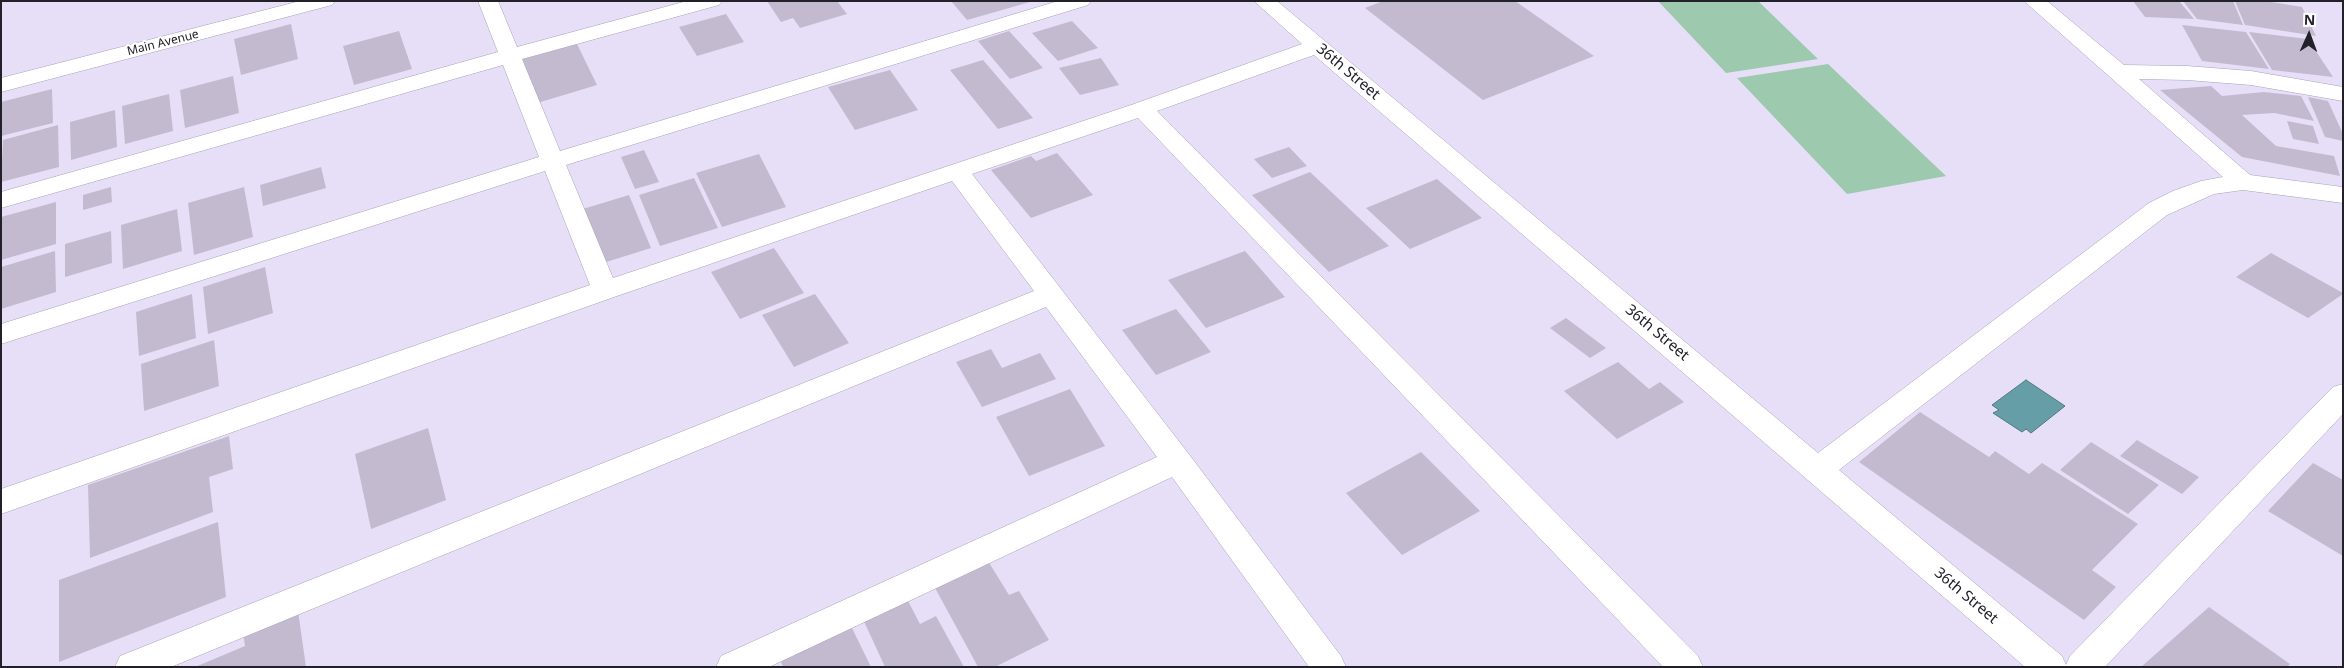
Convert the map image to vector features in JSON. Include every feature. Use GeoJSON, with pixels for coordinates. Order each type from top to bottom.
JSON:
{"type":"FeatureCollection","features":[{"type":"Feature","properties":{"kind":"street","name":"Main Avenue"},"geometry":{"type":"LineString","coordinates":[[1,85],[326,1]]}},
{"type":"Feature","properties":{"kind":"street"},"geometry":{"type":"LineString","coordinates":[[488,1],[605,290]]}},
{"type":"Feature","properties":{"kind":"street"},"geometry":{"type":"LineString","coordinates":[[1,200],[509,56],[712,1]]}},
{"type":"Feature","properties":{"kind":"street"},"geometry":{"type":"LineString","coordinates":[[1,334],[552,161],[1081,1]]}},
{"type":"Feature","properties":{"kind":"street","name":"36th Street"},"geometry":{"type":"LineString","coordinates":[[1264,1],[2050,667]]}},
{"type":"Feature","properties":{"kind":"street"},"geometry":{"type":"LineString","coordinates":[[2034,1],[2243,182]]}},
{"type":"Feature","properties":{"kind":"street"},"geometry":{"type":"LineString","coordinates":[[1,502],[605,290],[1142,109],[1318,46]]}},
{"type":"Feature","properties":{"kind":"street"},"geometry":{"type":"LineString","coordinates":[[2118,72],[2187,73],[2251,78],[2343,94]]}},
{"type":"Feature","properties":{"kind":"street"},"geometry":{"type":"LineString","coordinates":[[1142,109],[1686,667]]}},
{"type":"Feature","properties":{"kind":"street"},"geometry":{"type":"LineString","coordinates":[[957,171],[1050,296],[1178,461],[1329,667]]}},
{"type":"Feature","properties":{"kind":"street"},"geometry":{"type":"LineString","coordinates":[[1818,469],[2158,209],[2182,197],[2210,187],[2243,182],[2343,194]]}},
{"type":"Feature","properties":{"kind":"street"},"geometry":{"type":"LineString","coordinates":[[132,667],[1050,296]]}},
{"type":"Feature","properties":{"kind":"street"},"geometry":{"type":"LineString","coordinates":[[2082,667],[2343,395]]}},
{"type":"Feature","properties":{"kind":"street"},"geometry":{"type":"LineString","coordinates":[[733,667],[1178,461]]}},
{"type":"Feature","properties":{"kind":"shaded area"},"geometry":{"type":"Polygon","coordinates":[[[1658,1],[1758,1],[1818,59],[1726,73],[1658,1]]]}},
{"type":"Feature","properties":{"kind":"shaded area"},"geometry":{"type":"Polygon","coordinates":[[[1828,64],[1946,176],[1847,194],[1737,78],[1828,64]]]}},
{"type":"Feature","properties":{"kind":"shaded area"},"geometry":{"type":"Polygon","coordinates":[[[2026,380],[2065,406],[2031,433],[2026,429],[2022,432],[1993,413],[1999,410],[1992,405],[2026,380]]]}},
{"type":"Feature","properties":{"kind":"building"},"geometry":{"type":"Polygon","coordinates":[[[767,1],[837,1],[847,14],[800,28],[793,18],[781,22],[767,1]]]}},
{"type":"Feature","properties":{"kind":"building"},"geometry":{"type":"Polygon","coordinates":[[[951,1],[1030,1],[1030,2],[967,20],[951,1]]]}},
{"type":"Feature","properties":{"kind":"building"},"geometry":{"type":"Polygon","coordinates":[[[1383,1],[1515,1],[1594,56],[1483,100],[1365,8],[1383,1]]]}},
{"type":"Feature","properties":{"kind":"building"},"geometry":{"type":"Polygon","coordinates":[[[2133,1],[2179,1],[2194,19],[2145,17],[2133,1]]]}},
{"type":"Feature","properties":{"kind":"building"},"geometry":{"type":"Polygon","coordinates":[[[2183,1],[2233,1],[2243,25],[2197,19],[2183,1]]]}},
{"type":"Feature","properties":{"kind":"building"},"geometry":{"type":"Polygon","coordinates":[[[2235,1],[2265,1],[2302,7],[2316,36],[2245,25],[2235,1]]]}},
{"type":"Feature","properties":{"kind":"building"},"geometry":{"type":"Polygon","coordinates":[[[726,14],[744,42],[697,56],[679,27],[726,14]]]}},
{"type":"Feature","properties":{"kind":"building"},"geometry":{"type":"Polygon","coordinates":[[[1072,21],[1098,48],[1058,61],[1032,33],[1072,21]]]}},
{"type":"Feature","properties":{"kind":"building"},"geometry":{"type":"Polygon","coordinates":[[[291,24],[298,59],[241,75],[234,39],[291,24]]]}},
{"type":"Feature","properties":{"kind":"building"},"geometry":{"type":"Polygon","coordinates":[[[2182,25],[2246,32],[2269,69],[2202,61],[2182,25]]]}},
{"type":"Feature","properties":{"kind":"building"},"geometry":{"type":"Polygon","coordinates":[[[399,31],[412,69],[354,85],[343,46],[399,31]]]}},
{"type":"Feature","properties":{"kind":"building"},"geometry":{"type":"Polygon","coordinates":[[[1009,31],[1043,68],[1010,79],[978,41],[1009,31]]]}},
{"type":"Feature","properties":{"kind":"building"},"geometry":{"type":"Polygon","coordinates":[[[2249,32],[2308,39],[2333,77],[2272,70],[2249,32]]]}},
{"type":"Feature","properties":{"kind":"building"},"geometry":{"type":"Polygon","coordinates":[[[577,44],[597,85],[534,104],[516,61],[577,44]]]}},
{"type":"Feature","properties":{"kind":"building"},"geometry":{"type":"Polygon","coordinates":[[[1101,58],[1119,85],[1080,95],[1059,68],[1101,58]]]}},
{"type":"Feature","properties":{"kind":"building"},"geometry":{"type":"Polygon","coordinates":[[[983,60],[1033,118],[998,129],[950,70],[983,60]]]}},
{"type":"Feature","properties":{"kind":"building"},"geometry":{"type":"Polygon","coordinates":[[[890,70],[918,110],[855,130],[828,87],[890,70]]]}},
{"type":"Feature","properties":{"kind":"building"},"geometry":{"type":"Polygon","coordinates":[[[233,76],[239,113],[185,128],[180,90],[233,76]]]}},
{"type":"Feature","properties":{"kind":"building"},"geometry":{"type":"Polygon","coordinates":[[[2211,86],[2222,96],[2264,92],[2301,96],[2314,121],[2274,113],[2242,115],[2276,146],[2334,156],[2340,176],[2242,157],[2160,90],[2211,86]]]}},
{"type":"Feature","properties":{"kind":"building"},"geometry":{"type":"Polygon","coordinates":[[[52,89],[53,123],[1,136],[1,102],[52,89]]]}},
{"type":"Feature","properties":{"kind":"building"},"geometry":{"type":"Polygon","coordinates":[[[169,94],[173,131],[125,144],[122,106],[169,94]]]}},
{"type":"Feature","properties":{"kind":"building"},"geometry":{"type":"Polygon","coordinates":[[[2308,97],[2328,101],[2343,134],[2343,141],[2325,137],[2308,97]]]}},
{"type":"Feature","properties":{"kind":"building"},"geometry":{"type":"Polygon","coordinates":[[[115,110],[117,147],[71,160],[70,122],[115,110]]]}},
{"type":"Feature","properties":{"kind":"building"},"geometry":{"type":"Polygon","coordinates":[[[2287,121],[2313,126],[2319,144],[2293,139],[2287,121]]]}},
{"type":"Feature","properties":{"kind":"building"},"geometry":{"type":"Polygon","coordinates":[[[58,125],[59,167],[1,182],[3,140],[58,125]]]}},
{"type":"Feature","properties":{"kind":"building"},"geometry":{"type":"Polygon","coordinates":[[[1289,147],[1307,166],[1272,178],[1254,159],[1289,147]]]}},
{"type":"Feature","properties":{"kind":"building"},"geometry":{"type":"Polygon","coordinates":[[[644,150],[659,182],[635,189],[621,157],[644,150]]]}},
{"type":"Feature","properties":{"kind":"building"},"geometry":{"type":"Polygon","coordinates":[[[1057,153],[1093,195],[1031,218],[991,170],[1031,156],[1036,161],[1057,153]]]}},
{"type":"Feature","properties":{"kind":"building"},"geometry":{"type":"Polygon","coordinates":[[[759,154],[786,207],[722,227],[696,173],[759,154]]]}},
{"type":"Feature","properties":{"kind":"building"},"geometry":{"type":"Polygon","coordinates":[[[321,167],[326,188],[263,206],[260,185],[321,167]]]}},
{"type":"Feature","properties":{"kind":"building"},"geometry":{"type":"Polygon","coordinates":[[[1310,172],[1389,246],[1329,272],[1252,195],[1310,172]]]}},
{"type":"Feature","properties":{"kind":"building"},"geometry":{"type":"Polygon","coordinates":[[[694,178],[718,228],[660,246],[639,195],[694,178]]]}},
{"type":"Feature","properties":{"kind":"building"},"geometry":{"type":"Polygon","coordinates":[[[1437,179],[1482,218],[1410,249],[1366,208],[1437,179]]]}},
{"type":"Feature","properties":{"kind":"building"},"geometry":{"type":"Polygon","coordinates":[[[111,187],[112,202],[83,210],[83,195],[111,187]]]}},
{"type":"Feature","properties":{"kind":"building"},"geometry":{"type":"Polygon","coordinates":[[[244,187],[253,237],[194,255],[188,203],[244,187]]]}},
{"type":"Feature","properties":{"kind":"building"},"geometry":{"type":"Polygon","coordinates":[[[629,195],[651,248],[603,263],[583,209],[629,195]]]}},
{"type":"Feature","properties":{"kind":"building"},"geometry":{"type":"Polygon","coordinates":[[[56,202],[56,244],[1,260],[1,217],[56,202]]]}},
{"type":"Feature","properties":{"kind":"building"},"geometry":{"type":"Polygon","coordinates":[[[177,209],[182,251],[123,269],[121,225],[177,209]]]}},
{"type":"Feature","properties":{"kind":"building"},"geometry":{"type":"Polygon","coordinates":[[[111,231],[112,263],[65,277],[65,244],[111,231]]]}},
{"type":"Feature","properties":{"kind":"building"},"geometry":{"type":"Polygon","coordinates":[[[774,248],[804,293],[740,319],[711,272],[774,248]]]}},
{"type":"Feature","properties":{"kind":"building"},"geometry":{"type":"Polygon","coordinates":[[[55,251],[56,292],[1,309],[1,267],[55,251]]]}},
{"type":"Feature","properties":{"kind":"building"},"geometry":{"type":"Polygon","coordinates":[[[1245,251],[1285,297],[1206,328],[1168,280],[1245,251]]]}},
{"type":"Feature","properties":{"kind":"building"},"geometry":{"type":"Polygon","coordinates":[[[2271,253],[2343,294],[2308,318],[2236,277],[2271,253]]]}},
{"type":"Feature","properties":{"kind":"building"},"geometry":{"type":"Polygon","coordinates":[[[265,267],[273,313],[208,334],[203,287],[265,267]]]}},
{"type":"Feature","properties":{"kind":"building"},"geometry":{"type":"Polygon","coordinates":[[[192,294],[196,338],[139,356],[136,312],[192,294]]]}},
{"type":"Feature","properties":{"kind":"building"},"geometry":{"type":"Polygon","coordinates":[[[815,294],[849,343],[794,367],[762,315],[815,294]]]}},
{"type":"Feature","properties":{"kind":"building"},"geometry":{"type":"Polygon","coordinates":[[[1176,309],[1211,352],[1156,375],[1122,330],[1176,309]]]}},
{"type":"Feature","properties":{"kind":"building"},"geometry":{"type":"Polygon","coordinates":[[[1566,318],[1606,348],[1590,358],[1550,328],[1566,318]]]}},
{"type":"Feature","properties":{"kind":"building"},"geometry":{"type":"Polygon","coordinates":[[[214,340],[219,386],[144,411],[141,364],[214,340]]]}},
{"type":"Feature","properties":{"kind":"building"},"geometry":{"type":"Polygon","coordinates":[[[991,349],[1002,368],[1040,353],[1056,379],[982,407],[956,362],[991,349]]]}},
{"type":"Feature","properties":{"kind":"building"},"geometry":{"type":"Polygon","coordinates":[[[1618,362],[1649,389],[1660,382],[1684,402],[1617,439],[1564,391],[1618,362]]]}},
{"type":"Feature","properties":{"kind":"building"},"geometry":{"type":"Polygon","coordinates":[[[1070,389],[1105,446],[1029,476],[996,417],[1070,389]]]}},
{"type":"Feature","properties":{"kind":"building"},"geometry":{"type":"Polygon","coordinates":[[[1920,412],[1989,457],[1995,451],[2029,474],[2042,463],[2138,524],[2092,570],[2116,587],[2084,620],[1859,462],[1920,412]]]}},
{"type":"Feature","properties":{"kind":"building"},"geometry":{"type":"Polygon","coordinates":[[[428,428],[446,500],[371,529],[355,454],[428,428]]]}},
{"type":"Feature","properties":{"kind":"building"},"geometry":{"type":"Polygon","coordinates":[[[229,436],[233,469],[209,477],[213,512],[90,558],[88,485],[229,436]]]}},
{"type":"Feature","properties":{"kind":"building"},"geometry":{"type":"Polygon","coordinates":[[[2137,440],[2199,477],[2182,494],[2120,456],[2137,440]]]}},
{"type":"Feature","properties":{"kind":"building"},"geometry":{"type":"Polygon","coordinates":[[[2091,442],[2159,485],[2128,514],[2060,470],[2091,442]]]}},
{"type":"Feature","properties":{"kind":"building"},"geometry":{"type":"Polygon","coordinates":[[[1421,452],[1480,511],[1402,555],[1346,493],[1421,452]]]}},
{"type":"Feature","properties":{"kind":"building"},"geometry":{"type":"Polygon","coordinates":[[[2313,463],[2343,480],[2343,556],[2268,511],[2313,463]]]}},
{"type":"Feature","properties":{"kind":"building"},"geometry":{"type":"Polygon","coordinates":[[[218,522],[226,597],[59,662],[59,580],[218,522]]]}},
{"type":"Feature","properties":{"kind":"building"},"geometry":{"type":"Polygon","coordinates":[[[988,561],[1009,595],[1019,591],[1049,640],[995,667],[978,667],[934,586],[988,561]]]}},
{"type":"Feature","properties":{"kind":"building"},"geometry":{"type":"Polygon","coordinates":[[[906,597],[920,624],[936,616],[964,667],[885,667],[862,617],[906,597]]]}},
{"type":"Feature","properties":{"kind":"building"},"geometry":{"type":"Polygon","coordinates":[[[2209,607],[2290,664],[2287,667],[2141,667],[2209,607]]]}},
{"type":"Feature","properties":{"kind":"building"},"geometry":{"type":"Polygon","coordinates":[[[298,611],[306,667],[195,667],[245,646],[243,633],[298,611]]]}},
{"type":"Feature","properties":{"kind":"building"},"geometry":{"type":"Polygon","coordinates":[[[851,626],[871,667],[783,667],[780,659],[851,626]]]}}]}
